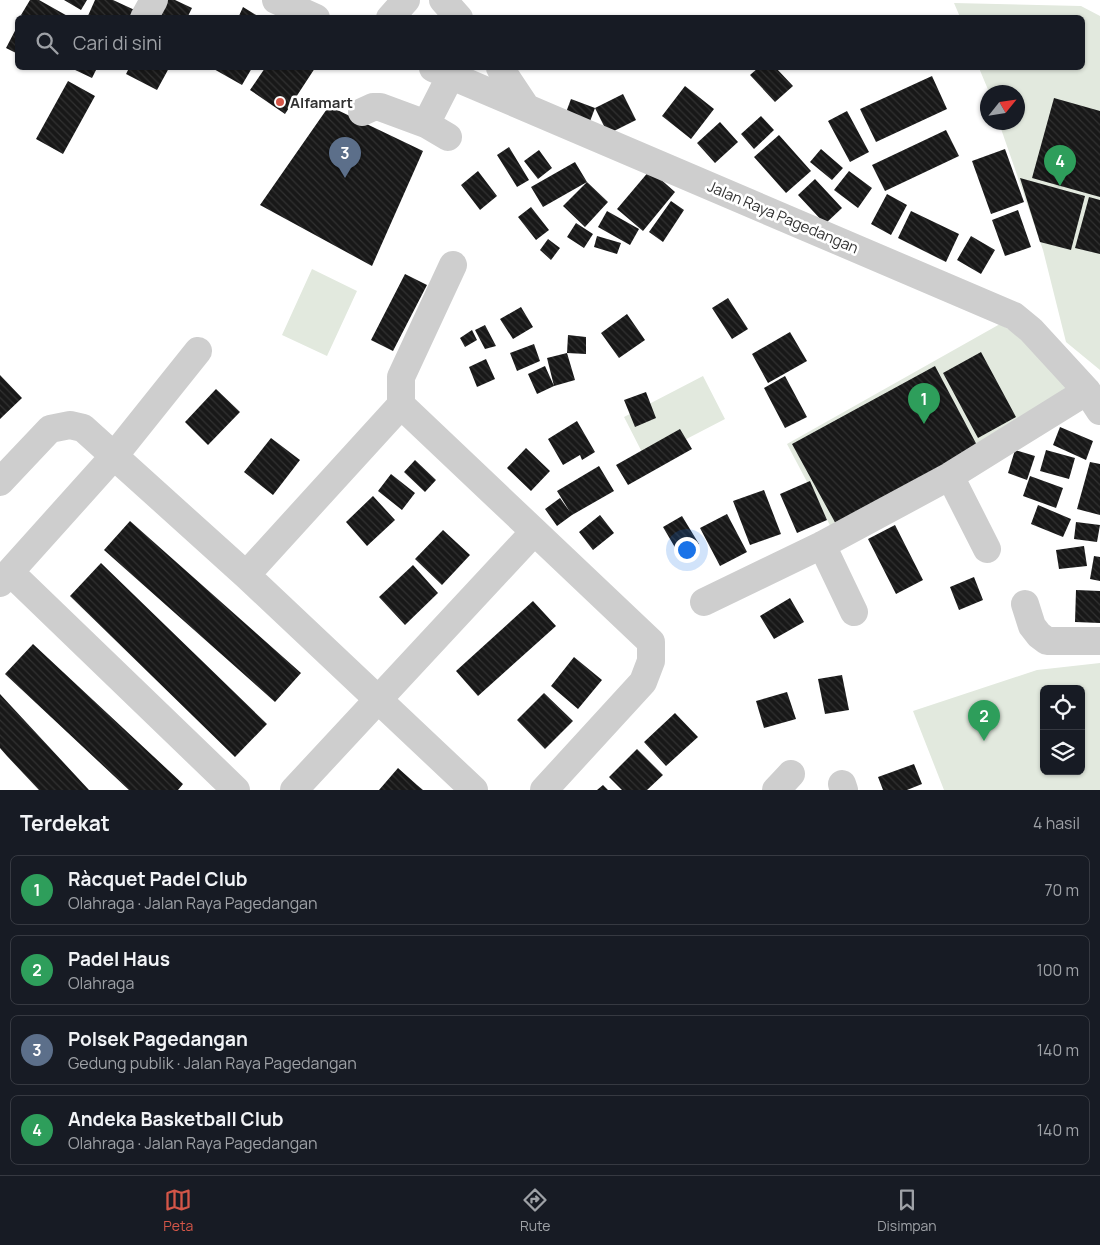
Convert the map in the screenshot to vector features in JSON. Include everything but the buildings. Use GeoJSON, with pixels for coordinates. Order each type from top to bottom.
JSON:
{"type":"FeatureCollection","features":[{"type":"Feature","properties":{"kind":"street"},"geometry":{"type":"LineString","coordinates":[[146,15],[154,0]]}},
{"type":"Feature","properties":{"kind":"street"},"geometry":{"type":"LineString","coordinates":[[276,0],[309,15]]}},
{"type":"Feature","properties":{"kind":"street"},"geometry":{"type":"LineString","coordinates":[[393,15],[406,0]]}},
{"type":"Feature","properties":{"kind":"street"},"geometry":{"type":"LineString","coordinates":[[443,0],[456,15]]}},
{"type":"Feature","properties":{"kind":"street"},"geometry":{"type":"LineString","coordinates":[[501,70],[526,107]]}},
{"type":"Feature","properties":{"kind":"street"},"geometry":{"type":"LineString","coordinates":[[362,112],[373,107],[380,107],[437,130],[442,71]]}},
{"type":"Feature","properties":{"kind":"street","name":"Jalan Raya Pagedangan"},"geometry":{"type":"LineString","coordinates":[[442,71],[1014,316],[1031,330],[1093,401]]}},
{"type":"Feature","properties":{"kind":"street"},"geometry":{"type":"LineString","coordinates":[[246,575],[401,405],[401,377],[453,265]]}},
{"type":"Feature","properties":{"kind":"street"},"geometry":{"type":"LineString","coordinates":[[198,351],[114,456],[5,578],[236,790]]}},
{"type":"Feature","properties":{"kind":"street"},"geometry":{"type":"LineString","coordinates":[[704,602],[822,545],[1093,401]]}},
{"type":"Feature","properties":{"kind":"street"},"geometry":{"type":"LineString","coordinates":[[401,405],[651,642],[652,661],[643,682],[544,790]]}},
{"type":"Feature","properties":{"kind":"street"},"geometry":{"type":"LineString","coordinates":[[0,482],[50,429],[70,425],[83,428],[246,575],[474,790]]}},
{"type":"Feature","properties":{"kind":"street"},"geometry":{"type":"LineString","coordinates":[[950,476],[987,549]]}},
{"type":"Feature","properties":{"kind":"street"},"geometry":{"type":"LineString","coordinates":[[294,790],[534,532]]}},
{"type":"Feature","properties":{"kind":"street"},"geometry":{"type":"LineString","coordinates":[[822,545],[854,612]]}},
{"type":"Feature","properties":{"kind":"street"},"geometry":{"type":"LineString","coordinates":[[1026,604],[1032,626],[1047,641],[1100,642]]}},
{"type":"Feature","properties":{"kind":"shaded area"},"geometry":{"type":"Polygon","coordinates":[[[954,3],[1081,6],[1100,16],[1100,370],[1066,342],[1043,250],[1001,130],[1025,130],[1025,85],[986,85],[980,70],[1085,70],[1085,15],[959,15],[954,3]]]}},
{"type":"Feature","properties":{"kind":"shaded area"},"geometry":{"type":"Polygon","coordinates":[[[312,269],[357,291],[327,356],[282,335],[312,269]]]}},
{"type":"Feature","properties":{"kind":"shaded area"},"geometry":{"type":"Polygon","coordinates":[[[1000,324],[1029,342],[1070,390],[833,531],[787,444],[1000,324]]]}},
{"type":"Feature","properties":{"kind":"shaded area"},"geometry":{"type":"Polygon","coordinates":[[[703,376],[725,419],[646,460],[624,417],[703,376]]]}},
{"type":"Feature","properties":{"kind":"shaded area"},"geometry":{"type":"Polygon","coordinates":[[[1100,663],[1100,790],[944,790],[913,711],[1037,670],[1100,663]]]}},
{"type":"Feature","properties":{"kind":"place","name":"Alfamart"},"geometry":{"type":"Point","coordinates":[280,102]}},
{"type":"Feature","properties":{"kind":"place","name":"Polsek Pagedangan"},"geometry":{"type":"Point","coordinates":[345,178]}},
{"type":"Feature","properties":{"kind":"place","name":"Andeka Basketball Club"},"geometry":{"type":"Point","coordinates":[1060,186]}},
{"type":"Feature","properties":{"kind":"place","name":"Ràcquet Padel Club"},"geometry":{"type":"Point","coordinates":[924,424]}},
{"type":"Feature","properties":{"kind":"place","name":"Padel Haus"},"geometry":{"type":"Point","coordinates":[984,741]}}]}
